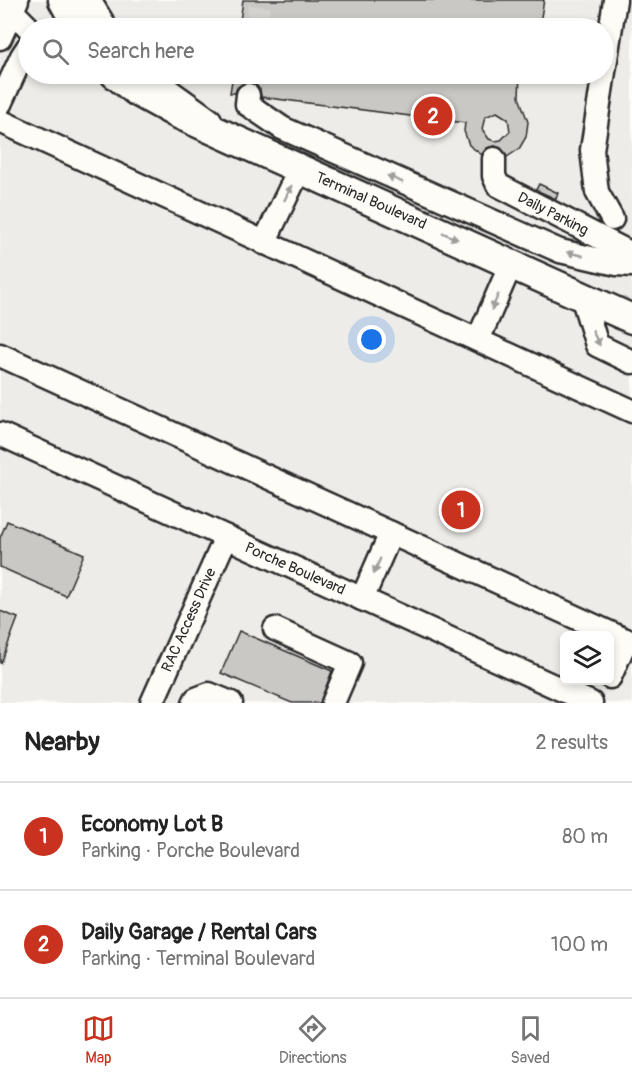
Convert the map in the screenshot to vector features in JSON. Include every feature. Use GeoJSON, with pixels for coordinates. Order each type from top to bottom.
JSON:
{"type":"FeatureCollection","features":[{"type":"Feature","properties":{"kind":"main road"},"geometry":{"type":"LineString","coordinates":[[63,0],[73,18]]}},
{"type":"Feature","properties":{"kind":"main road","name":"Terminal Boulevard"},"geometry":{"type":"LineString","coordinates":[[127,84],[158,104],[632,319]]}},
{"type":"Feature","properties":{"kind":"street"},"geometry":{"type":"LineString","coordinates":[[89,0],[100,18]]}},
{"type":"Feature","properties":{"kind":"street"},"geometry":{"type":"LineString","coordinates":[[612,18],[615,0]]}},
{"type":"Feature","properties":{"kind":"street"},"geometry":{"type":"LineString","coordinates":[[10,4],[21,18]]}},
{"type":"Feature","properties":{"kind":"street"},"geometry":{"type":"LineString","coordinates":[[0,38],[10,4]]}},
{"type":"Feature","properties":{"kind":"street"},"geometry":{"type":"LineString","coordinates":[[0,104],[18,65]]}},
{"type":"Feature","properties":{"kind":"street"},"geometry":{"type":"LineString","coordinates":[[160,84],[240,142]]}},
{"type":"Feature","properties":{"kind":"street"},"geometry":{"type":"LineString","coordinates":[[602,84],[592,150],[597,192],[612,219]]}},
{"type":"Feature","properties":{"kind":"street"},"geometry":{"type":"LineString","coordinates":[[248,95],[247,104],[282,128],[479,216],[560,251],[617,264],[632,265]]}},
{"type":"Feature","properties":{"kind":"street"},"geometry":{"type":"LineString","coordinates":[[0,121],[632,411]]}},
{"type":"Feature","properties":{"kind":"street","name":"Daily Parking"},"geometry":{"type":"LineString","coordinates":[[494,159],[494,176],[498,185],[632,254]]}},
{"type":"Feature","properties":{"kind":"street"},"geometry":{"type":"LineString","coordinates":[[264,243],[300,168]]}},
{"type":"Feature","properties":{"kind":"street"},"geometry":{"type":"LineString","coordinates":[[478,340],[511,264]]}},
{"type":"Feature","properties":{"kind":"street"},"geometry":{"type":"LineString","coordinates":[[582,296],[597,345],[632,362]]}},
{"type":"Feature","properties":{"kind":"street"},"geometry":{"type":"LineString","coordinates":[[0,355],[629,642],[614,670]]}},
{"type":"Feature","properties":{"kind":"street","name":"Porche Boulevard"},"geometry":{"type":"LineString","coordinates":[[0,434],[591,703]]}},
{"type":"Feature","properties":{"kind":"street"},"geometry":{"type":"LineString","coordinates":[[362,599],[391,533]]}},
{"type":"Feature","properties":{"kind":"street","name":"RAC Access Drive"},"geometry":{"type":"LineString","coordinates":[[152,703],[226,537]]}},
{"type":"Feature","properties":{"kind":"street"},"geometry":{"type":"LineString","coordinates":[[275,628],[350,663],[333,703]]}},
{"type":"Feature","properties":{"kind":"street"},"geometry":{"type":"LineString","coordinates":[[598,703],[606,685]]}},
{"type":"Feature","properties":{"kind":"street"},"geometry":{"type":"LineString","coordinates":[[194,703],[196,699],[209,694],[231,703]]}},
{"type":"Feature","properties":{"kind":"shaded area"},"geometry":{"type":"Polygon","coordinates":[[[0,0],[632,0],[632,703],[0,703],[0,0]]]}},
{"type":"Feature","properties":{"kind":"building"},"geometry":{"type":"Polygon","coordinates":[[[243,0],[544,0],[541,18],[240,18],[243,0]]]}},
{"type":"Feature","properties":{"kind":"building"},"geometry":{"type":"Polygon","coordinates":[[[231,84],[241,84],[237,88],[235,93],[230,93],[231,84]]]}},
{"type":"Feature","properties":{"kind":"building"},"geometry":{"type":"Polygon","coordinates":[[[254,84],[520,84],[519,97],[528,122],[526,137],[519,149],[507,157],[501,148],[495,146],[487,148],[482,155],[469,145],[464,131],[465,123],[261,97],[260,89],[254,84]],[[497,112],[485,117],[482,129],[489,139],[501,140],[510,131],[508,119],[497,112]]]}},
{"type":"Feature","properties":{"kind":"building"},"geometry":{"type":"Polygon","coordinates":[[[539,184],[558,193],[556,199],[536,190],[539,184]]]}},
{"type":"Feature","properties":{"kind":"building"},"geometry":{"type":"Polygon","coordinates":[[[7,521],[84,554],[66,596],[0,567],[0,538],[7,521]]]}},
{"type":"Feature","properties":{"kind":"building"},"geometry":{"type":"Polygon","coordinates":[[[0,611],[18,618],[1,663],[0,663],[0,611]]]}},
{"type":"Feature","properties":{"kind":"building"},"geometry":{"type":"Polygon","coordinates":[[[239,631],[332,671],[320,703],[292,703],[221,673],[239,631]]]}},
{"type":"Feature","properties":{"kind":"tunnel"},"geometry":{"type":"LineString","coordinates":[[258,18],[260,0]]}},
{"type":"Feature","properties":{"kind":"tunnel"},"geometry":{"type":"LineString","coordinates":[[248,95],[250,84]]}},
{"type":"Feature","properties":{"kind":"place","name":"Daily Garage / Rental Cars"},"geometry":{"type":"Point","coordinates":[433,116]}},
{"type":"Feature","properties":{"kind":"place","name":"Economy Lot B"},"geometry":{"type":"Point","coordinates":[461,510]}}]}
